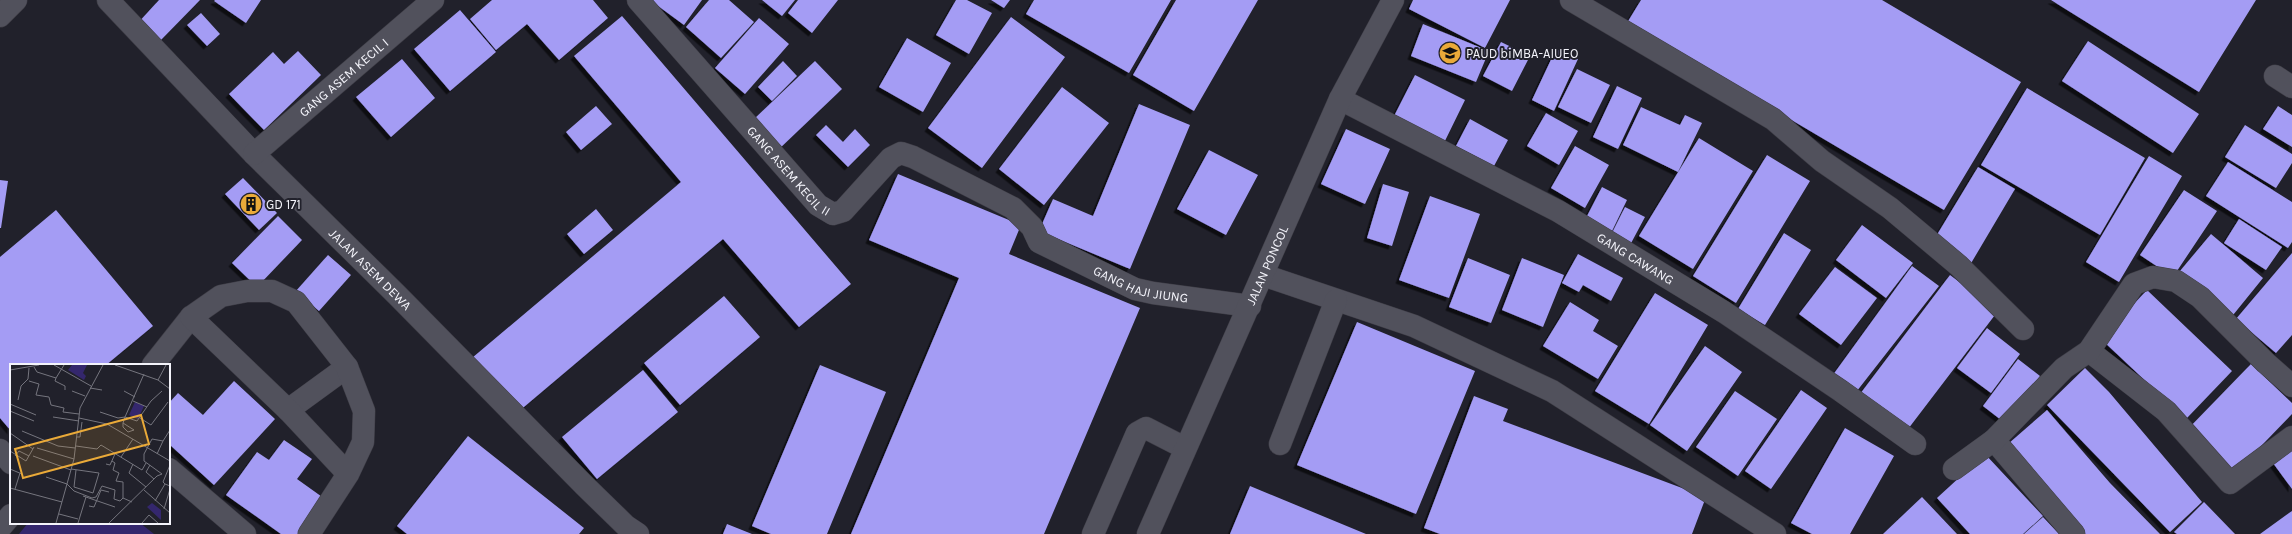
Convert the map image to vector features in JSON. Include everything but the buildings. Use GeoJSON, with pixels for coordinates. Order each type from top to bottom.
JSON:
{"type":"FeatureCollection","features":[{"type":"Feature","properties":{"kind":"street"},"geometry":{"type":"LineString","coordinates":[[0,16],[16,0]]}},
{"type":"Feature","properties":{"kind":"street","name":"JALAN ASEM DEWA"},"geometry":{"type":"LineString","coordinates":[[108,0],[254,154],[398,295],[590,491],[626,526],[638,534]]}},
{"type":"Feature","properties":{"kind":"street","name":"GANG ASEM KECIL I"},"geometry":{"type":"LineString","coordinates":[[254,154],[433,0]]}},
{"type":"Feature","properties":{"kind":"street","name":"GANG ASEM KECIL II"},"geometry":{"type":"LineString","coordinates":[[638,0],[818,205],[833,214],[843,211],[891,158],[901,153],[1013,208],[1032,227],[1039,242]]}},
{"type":"Feature","properties":{"kind":"street","name":"JALAN PONCOL"},"geometry":{"type":"LineString","coordinates":[[1148,534],[1185,448],[1250,306],[1340,98],[1393,0]]}},
{"type":"Feature","properties":{"kind":"street"},"geometry":{"type":"LineString","coordinates":[[1571,0],[1773,119],[1822,161],[1890,208],[1958,265],[2023,329]]}},
{"type":"Feature","properties":{"kind":"street","name":"GANG CAWANG"},"geometry":{"type":"LineString","coordinates":[[1340,98],[1558,211],[1724,312],[1841,391],[1915,444]]}},
{"type":"Feature","properties":{"kind":"street","name":"GANG HAJI JIUNG"},"geometry":{"type":"LineString","coordinates":[[1039,242],[1135,289],[1153,294],[1250,306]]}},
{"type":"Feature","properties":{"kind":"street"},"geometry":{"type":"LineString","coordinates":[[1263,275],[1414,326],[1552,391],[1775,534]]}},
{"type":"Feature","properties":{"kind":"street"},"geometry":{"type":"LineString","coordinates":[[1954,469],[1994,440],[2064,368],[2089,350],[2134,284],[2154,277],[2176,281],[2200,297],[2266,363],[2292,386]]}},
{"type":"Feature","properties":{"kind":"street"},"geometry":{"type":"LineString","coordinates":[[154,364],[191,317],[221,296],[247,291],[272,291],[296,302],[347,367],[364,411],[363,442],[348,474],[310,534]]}},
{"type":"Feature","properties":{"kind":"street"},"geometry":{"type":"LineString","coordinates":[[1280,444],[1336,300]]}},
{"type":"Feature","properties":{"kind":"street"},"geometry":{"type":"LineString","coordinates":[[191,317],[288,410],[348,474]]}},
{"type":"Feature","properties":{"kind":"street"},"geometry":{"type":"LineString","coordinates":[[2089,350],[2166,411],[2230,483],[2292,437]]}},
{"type":"Feature","properties":{"kind":"street"},"geometry":{"type":"LineString","coordinates":[[288,410],[347,367]]}},
{"type":"Feature","properties":{"kind":"street"},"geometry":{"type":"LineString","coordinates":[[1093,534],[1137,433],[1146,428],[1185,448]]}},
{"type":"Feature","properties":{"kind":"street"},"geometry":{"type":"LineString","coordinates":[[1994,440],[2074,534]]}},
{"type":"Feature","properties":{"kind":"street"},"geometry":{"type":"LineString","coordinates":[[0,450],[10,462]]}},
{"type":"Feature","properties":{"kind":"street"},"geometry":{"type":"LineString","coordinates":[[170,470],[245,534]]}},
{"type":"Feature","properties":{"kind":"street"},"geometry":{"type":"LineString","coordinates":[[0,528],[10,516]]}},
{"type":"Feature","properties":{"kind":"shaded area"},"geometry":{"type":"Polygon","coordinates":[[[27,524],[141,524],[154,534],[19,534],[27,524]]]}},
{"type":"Feature","properties":{"kind":"place","name":"PAUD biMBA-AIUEO"},"geometry":{"type":"Point","coordinates":[1450,53]}},
{"type":"Feature","properties":{"kind":"place","name":"GD 171"},"geometry":{"type":"Point","coordinates":[251,204]}}]}
